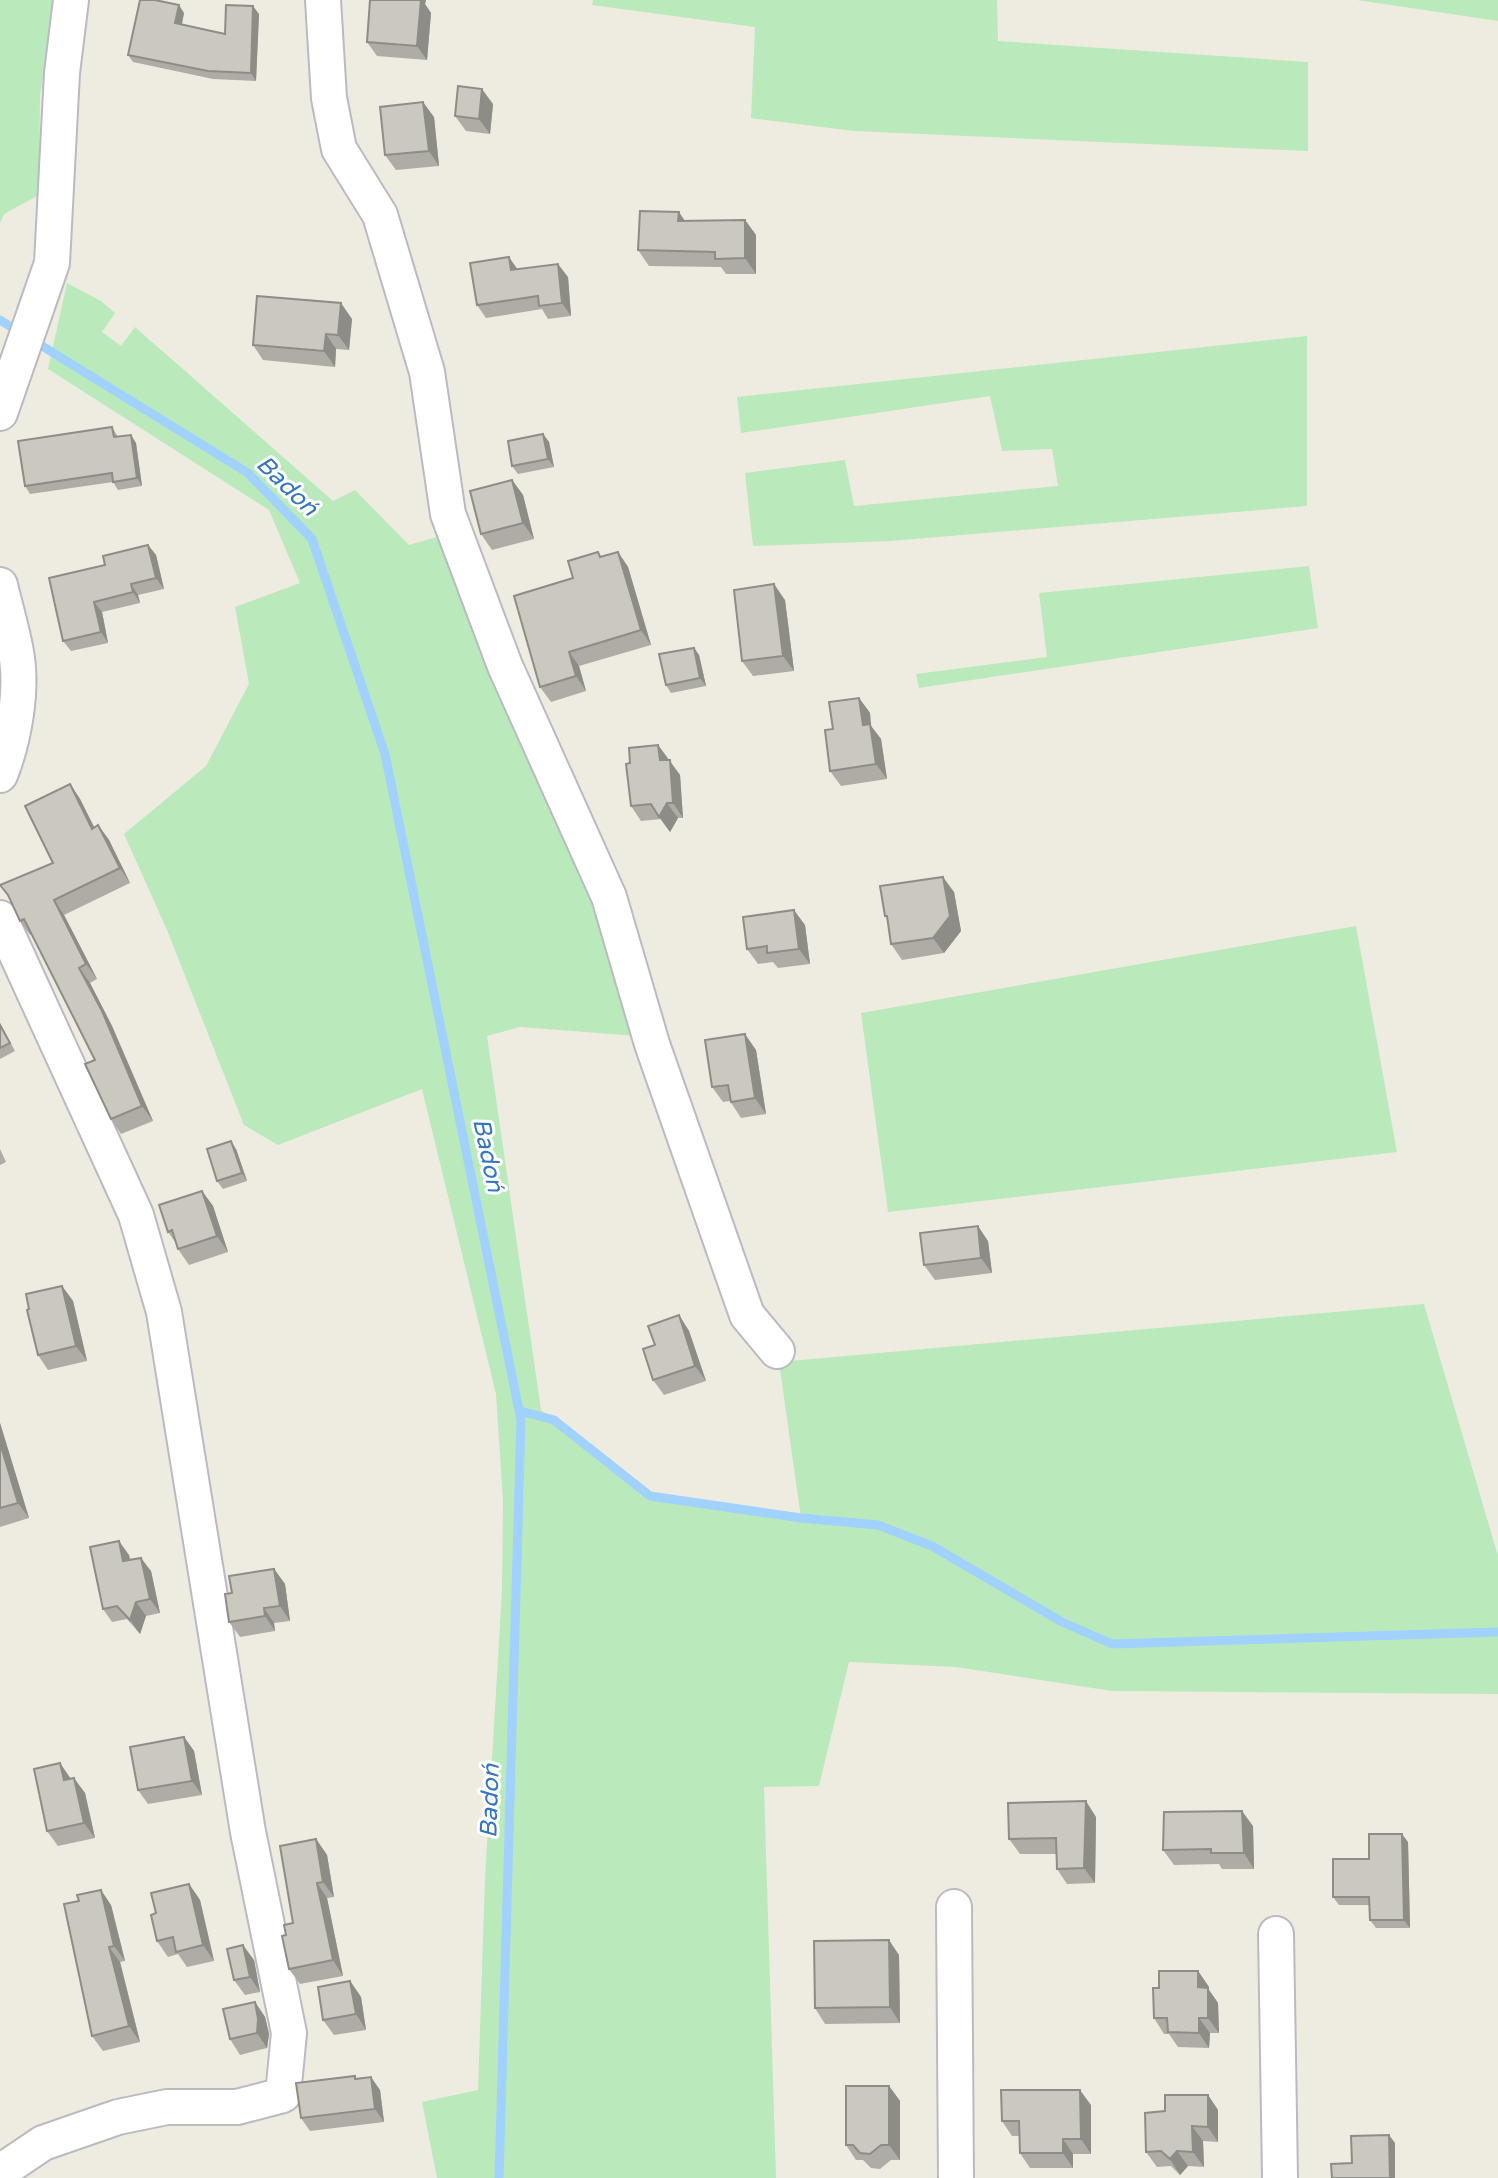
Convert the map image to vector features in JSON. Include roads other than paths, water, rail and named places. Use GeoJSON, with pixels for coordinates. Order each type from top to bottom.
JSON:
{"type":"FeatureCollection","features":[{"type":"Feature","properties":{"kind":"street"},"geometry":{"type":"LineString","coordinates":[[0,413],[52,263],[62,73],[71,0]]}},
{"type":"Feature","properties":{"kind":"street"},"geometry":{"type":"LineString","coordinates":[[323,0],[329,98],[339,149],[380,215],[423,358],[448,514],[505,666],[609,897],[652,1044],[747,1315],[777,1351]]}},
{"type":"Feature","properties":{"kind":"street"},"geometry":{"type":"LineString","coordinates":[[0,585],[17,655],[16,703],[10,749],[0,775]]}},
{"type":"Feature","properties":{"kind":"street"},"geometry":{"type":"LineString","coordinates":[[0,918],[136,1215],[164,1312],[248,1832],[289,2033],[283,2095],[237,2107],[167,2107],[118,2117],[43,2143],[0,2172]]}},
{"type":"Feature","properties":{"kind":"street"},"geometry":{"type":"LineString","coordinates":[[954,1907],[956,2178]]}},
{"type":"Feature","properties":{"kind":"street"},"geometry":{"type":"LineString","coordinates":[[1276,1934],[1280,2178]]}},
{"type":"Feature","properties":{"kind":"waterway","name":"Badoń"},"geometry":{"type":"LineString","coordinates":[[0,320],[248,473],[312,539],[385,754],[521,1420],[499,2178]]}},
{"type":"Feature","properties":{"kind":"waterway"},"geometry":{"type":"LineString","coordinates":[[520,1411],[554,1420],[650,1496],[801,1518],[878,1525],[932,1546],[1062,1622],[1112,1644],[1498,1632]]}}]}
